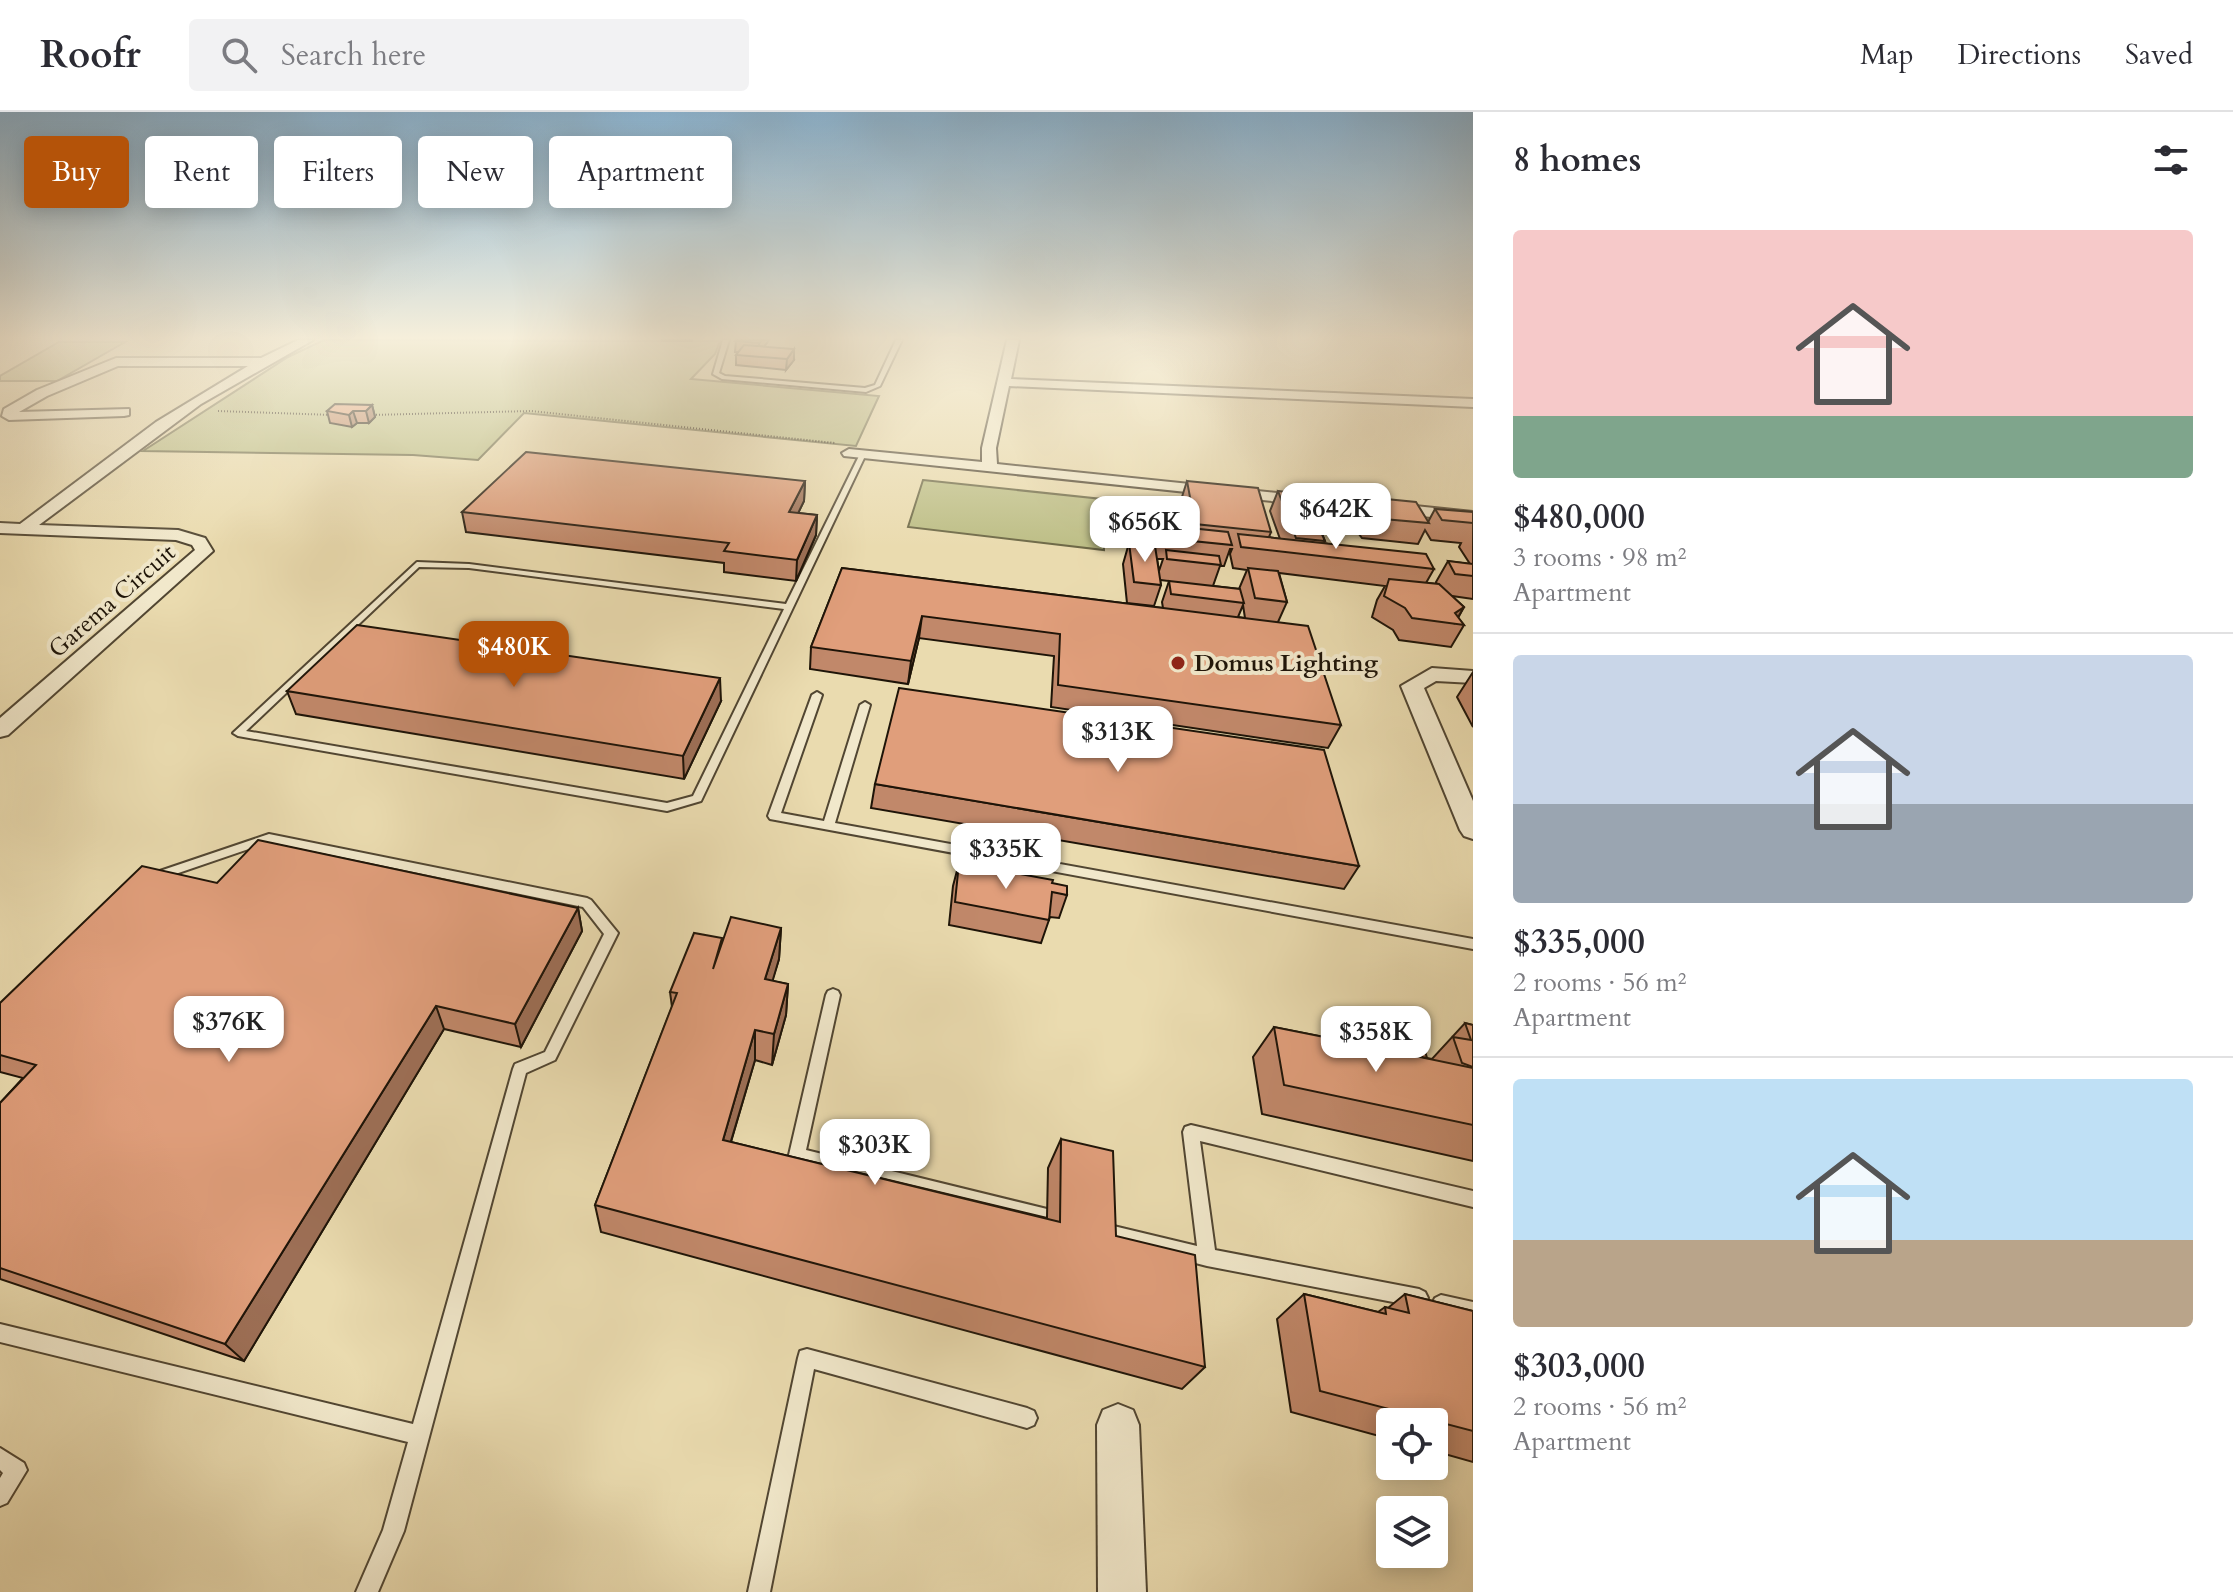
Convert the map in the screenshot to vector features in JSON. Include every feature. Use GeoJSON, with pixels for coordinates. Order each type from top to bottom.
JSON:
{"type":"FeatureCollection","features":[{"type":"Feature","properties":{"kind":"street"},"geometry":{"type":"LineString","coordinates":[[16,409],[8,414],[124,412]]}},
{"type":"Feature","properties":{"kind":"street"},"geometry":{"type":"LineString","coordinates":[[26,527],[122,451],[187,409]]}},
{"type":"Feature","properties":{"kind":"street"},"geometry":{"type":"LineString","coordinates":[[990,468],[989,448],[998,409]]}},
{"type":"Feature","properties":{"kind":"street"},"geometry":{"type":"LineString","coordinates":[[856,454],[1473,517]]}},
{"type":"Feature","properties":{"kind":"street","name":"Garema Circuit"},"geometry":{"type":"LineString","coordinates":[[0,528],[178,535],[199,542],[204,551],[0,730]]}},
{"type":"Feature","properties":{"kind":"street"},"geometry":{"type":"LineString","coordinates":[[1473,677],[1432,674],[1412,686],[1473,830]]}},
{"type":"Feature","properties":{"kind":"street"},"geometry":{"type":"LineString","coordinates":[[1118,1425],[1122,1592]]}},
{"type":"Feature","properties":{"kind":"lane"},"geometry":{"type":"LineString","coordinates":[[789,607],[469,566],[417,564],[238,733],[667,807],[697,798],[789,607],[856,454]]}},
{"type":"Feature","properties":{"kind":"lane"},"geometry":{"type":"LineString","coordinates":[[817,695],[774,816],[1473,944]]}},
{"type":"Feature","properties":{"kind":"lane"},"geometry":{"type":"LineString","coordinates":[[829,825],[865,705]]}},
{"type":"Feature","properties":{"kind":"lane"},"geometry":{"type":"LineString","coordinates":[[143,887],[154,876],[269,838],[587,903],[611,933],[550,1056],[520,1069],[393,1531],[367,1592]]}},
{"type":"Feature","properties":{"kind":"lane"},"geometry":{"type":"LineString","coordinates":[[833,995],[797,1155],[1047,1217]]}},
{"type":"Feature","properties":{"kind":"lane"},"geometry":{"type":"LineString","coordinates":[[1207,1257],[1191,1132],[1473,1199]]}},
{"type":"Feature","properties":{"kind":"lane"},"geometry":{"type":"LineString","coordinates":[[1098,1230],[1207,1257],[1473,1311]]}},
{"type":"Feature","properties":{"kind":"lane"},"geometry":{"type":"LineString","coordinates":[[0,1333],[419,1435]]}},
{"type":"Feature","properties":{"kind":"lane"},"geometry":{"type":"LineString","coordinates":[[759,1592],[807,1358],[1027,1418]]}},
{"type":"Feature","properties":{"kind":"lane"},"geometry":{"type":"LineString","coordinates":[[0,1458],[17,1470],[0,1496]]}},
{"type":"Feature","properties":{"kind":"path"},"geometry":{"type":"LineString","coordinates":[[216,410],[345,415]]}},
{"type":"Feature","properties":{"kind":"path"},"geometry":{"type":"LineString","coordinates":[[359,415],[531,411],[837,443],[856,454]]}},
{"type":"Feature","properties":{"kind":"green space"},"geometry":{"type":"Polygon","coordinates":[[[208,409],[873,409],[856,446],[524,413],[478,460],[413,455],[143,451],[208,409]]]}},
{"type":"Feature","properties":{"kind":"green space"},"geometry":{"type":"Polygon","coordinates":[[[923,480],[1102,499],[1104,550],[908,527],[923,480]]]}},
{"type":"Feature","properties":{"kind":"building"},"geometry":{"type":"Polygon","coordinates":[[[368,409],[353,411],[349,415],[327,411],[368,409]]]}},
{"type":"Feature","properties":{"kind":"building"},"geometry":{"type":"Polygon","coordinates":[[[526,452],[805,481],[789,512],[817,515],[797,560],[724,551],[729,543],[462,512],[526,452]]]}},
{"type":"Feature","properties":{"kind":"building"},"geometry":{"type":"Polygon","coordinates":[[[1187,481],[1258,488],[1271,532],[1195,524],[1187,481]]]}},
{"type":"Feature","properties":{"kind":"building"},"geometry":{"type":"Polygon","coordinates":[[[1278,491],[1304,494],[1325,541],[1296,538],[1278,491]]]}},
{"type":"Feature","properties":{"kind":"building"},"geometry":{"type":"Polygon","coordinates":[[[1315,492],[1416,502],[1429,523],[1372,518],[1361,505],[1319,501],[1315,492]]]}},
{"type":"Feature","properties":{"kind":"building"},"geometry":{"type":"Polygon","coordinates":[[[1435,509],[1473,512],[1473,523],[1442,520],[1435,509]]]}},
{"type":"Feature","properties":{"kind":"building"},"geometry":{"type":"Polygon","coordinates":[[[1161,525],[1228,532],[1232,545],[1163,538],[1161,525]]]}},
{"type":"Feature","properties":{"kind":"building"},"geometry":{"type":"Polygon","coordinates":[[[1238,534],[1426,554],[1434,569],[1241,547],[1238,534]]]}},
{"type":"Feature","properties":{"kind":"building"},"geometry":{"type":"Polygon","coordinates":[[[1129,543],[1155,546],[1161,585],[1134,582],[1129,543]]]}},
{"type":"Feature","properties":{"kind":"building"},"geometry":{"type":"Polygon","coordinates":[[[1166,550],[1219,556],[1221,565],[1167,559],[1166,550]]]}},
{"type":"Feature","properties":{"kind":"building"},"geometry":{"type":"Polygon","coordinates":[[[1448,561],[1473,564],[1473,576],[1455,574],[1448,561]]]}},
{"type":"Feature","properties":{"kind":"building","name":"Domus Lighting"},"geometry":{"type":"Polygon","coordinates":[[[842,568],[1308,626],[1341,725],[1058,685],[1060,634],[922,616],[911,661],[811,647],[842,568]]]}},
{"type":"Feature","properties":{"kind":"building"},"geometry":{"type":"Polygon","coordinates":[[[1248,568],[1278,571],[1287,602],[1255,598],[1248,568]]]}},
{"type":"Feature","properties":{"kind":"building"},"geometry":{"type":"Polygon","coordinates":[[[1389,579],[1439,584],[1464,607],[1455,613],[1464,625],[1412,618],[1405,608],[1384,596],[1389,579]]]}},
{"type":"Feature","properties":{"kind":"building"},"geometry":{"type":"Polygon","coordinates":[[[1169,581],[1240,589],[1244,603],[1171,594],[1169,581]]]}},
{"type":"Feature","properties":{"kind":"building"},"geometry":{"type":"Polygon","coordinates":[[[357,625],[720,678],[683,756],[287,691],[357,625]]]}},
{"type":"Feature","properties":{"kind":"building"},"geometry":{"type":"Polygon","coordinates":[[[899,688],[1324,750],[1359,866],[875,784],[899,688]]]}},
{"type":"Feature","properties":{"kind":"building"},"geometry":{"type":"Polygon","coordinates":[[[258,840],[578,908],[515,1024],[436,1006],[225,1344],[0,1268],[0,1103],[36,1065],[0,1055],[0,1003],[142,866],[217,883],[258,840]]]}},
{"type":"Feature","properties":{"kind":"building"},"geometry":{"type":"Polygon","coordinates":[[[959,863],[1053,880],[1052,883],[1067,886],[1067,895],[1052,892],[1049,920],[955,902],[959,863]]]}},
{"type":"Feature","properties":{"kind":"building"},"geometry":{"type":"Polygon","coordinates":[[[731,917],[781,928],[765,979],[788,984],[774,1034],[755,1030],[723,1140],[1060,1222],[1061,1139],[1113,1151],[1116,1236],[1195,1255],[1205,1367],[595,1205],[677,993],[670,992],[694,933],[722,938],[713,969],[731,917]]]}},
{"type":"Feature","properties":{"kind":"building"},"geometry":{"type":"Polygon","coordinates":[[[1356,1012],[1372,1015],[1381,1049],[1473,1068],[1473,1125],[1284,1085],[1274,1027],[1364,1045],[1356,1012]]]}},
{"type":"Feature","properties":{"kind":"building"},"geometry":{"type":"Polygon","coordinates":[[[1465,1023],[1473,1025],[1473,1067],[1462,1063],[1453,1037],[1471,1040],[1465,1023]]]}},
{"type":"Feature","properties":{"kind":"building"},"geometry":{"type":"Polygon","coordinates":[[[1378,1035],[1423,1044],[1427,1058],[1381,1049],[1378,1035]]]}},
{"type":"Feature","properties":{"kind":"building"},"geometry":{"type":"Polygon","coordinates":[[[1304,1294],[1386,1314],[1385,1307],[1409,1313],[1405,1294],[1473,1311],[1473,1431],[1448,1424],[1448,1408],[1385,1408],[1320,1391],[1304,1294]]]}},
{"type":"Feature","properties":{"kind":"place","name":"Domus Lighting"},"geometry":{"type":"Point","coordinates":[1178,663]}}]}
